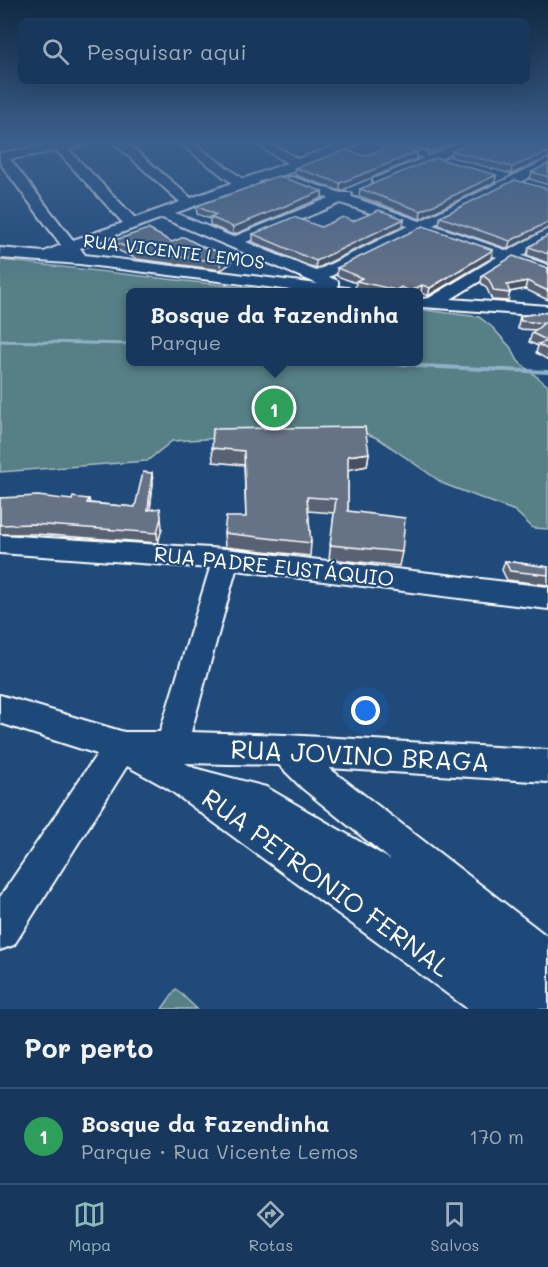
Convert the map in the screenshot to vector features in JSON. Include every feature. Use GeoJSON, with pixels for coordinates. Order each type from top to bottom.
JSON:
{"type":"FeatureCollection","features":[{"type":"Feature","properties":{"kind":"street"},"geometry":{"type":"LineString","coordinates":[[27,190],[76,253],[132,224],[224,190]]}},
{"type":"Feature","properties":{"kind":"street"},"geometry":{"type":"LineString","coordinates":[[100,190],[132,224]]}},
{"type":"Feature","properties":{"kind":"street"},"geometry":{"type":"LineString","coordinates":[[174,190],[189,203]]}},
{"type":"Feature","properties":{"kind":"street"},"geometry":{"type":"LineString","coordinates":[[315,190],[548,270]]}},
{"type":"Feature","properties":{"kind":"street"},"geometry":{"type":"LineString","coordinates":[[234,242],[360,190]]}},
{"type":"Feature","properties":{"kind":"street"},"geometry":{"type":"LineString","coordinates":[[317,277],[492,190]]}},
{"type":"Feature","properties":{"kind":"street"},"geometry":{"type":"LineString","coordinates":[[163,213],[340,288]]}},
{"type":"Feature","properties":{"kind":"street"},"geometry":{"type":"LineString","coordinates":[[426,302],[548,233]]}},
{"type":"Feature","properties":{"kind":"street","name":"RUA VICENTE LEMOS"},"geometry":{"type":"LineString","coordinates":[[0,253],[43,256],[76,253],[315,288]]}},
{"type":"Feature","properties":{"kind":"street"},"geometry":{"type":"LineString","coordinates":[[426,302],[548,311]]}},
{"type":"Feature","properties":{"kind":"street","name":"RUA PADRE EUSTÁQUIO"},"geometry":{"type":"LineString","coordinates":[[0,544],[226,559],[548,598]]}},
{"type":"Feature","properties":{"kind":"street"},"geometry":{"type":"LineString","coordinates":[[175,763],[226,559]]}},
{"type":"Feature","properties":{"kind":"street","name":"RUA PETRONIO FERNAL"},"geometry":{"type":"LineString","coordinates":[[0,709],[175,763],[254,800],[381,875],[548,1003]]}},
{"type":"Feature","properties":{"kind":"street"},"geometry":{"type":"LineString","coordinates":[[0,931],[121,746]]}},
{"type":"Feature","properties":{"kind":"street","name":"RUA PETRONIO FERNAL"},"geometry":{"type":"LineString","coordinates":[[286,750],[314,777],[469,902],[548,962]]}},
{"type":"Feature","properties":{"kind":"street","name":"RUA JOVINO BRAGA"},"geometry":{"type":"LineString","coordinates":[[175,763],[286,750],[548,766]]}},
{"type":"Feature","properties":{"kind":"street","name":"RUA PETRONIO FERNAL"},"geometry":{"type":"LineString","coordinates":[[175,763],[503,1009]]}},
{"type":"Feature","properties":{"kind":"street","name":"RUA PETRONIO FERNAL"},"geometry":{"type":"LineString","coordinates":[[381,875],[469,902]]}},
{"type":"Feature","properties":{"kind":"green space"},"geometry":{"type":"Polygon","coordinates":[[[0,260],[247,288],[126,288],[126,366],[423,366],[423,310],[479,317],[492,327],[511,348],[518,361],[548,386],[548,529],[533,528],[515,511],[444,484],[379,439],[358,430],[172,441],[147,461],[0,472],[0,260]]]}},
{"type":"Feature","properties":{"kind":"green space"},"geometry":{"type":"Polygon","coordinates":[[[176,989],[197,1009],[162,1009],[176,989]]]}},
{"type":"Feature","properties":{"kind":"building"},"geometry":{"type":"Polygon","coordinates":[[[242,190],[322,191],[233,227],[210,217],[216,215],[196,206],[242,190]]]}},
{"type":"Feature","properties":{"kind":"building"},"geometry":{"type":"Polygon","coordinates":[[[363,190],[465,190],[421,211],[363,190]]]}},
{"type":"Feature","properties":{"kind":"building"},"geometry":{"type":"Polygon","coordinates":[[[495,190],[548,190],[548,222],[510,241],[440,217],[495,190]]]}},
{"type":"Feature","properties":{"kind":"building"},"geometry":{"type":"Polygon","coordinates":[[[379,210],[404,219],[316,261],[253,234],[294,217],[321,227],[343,217],[353,221],[379,210]]]}},
{"type":"Feature","properties":{"kind":"building"},"geometry":{"type":"Polygon","coordinates":[[[423,226],[493,250],[430,288],[422,285],[416,288],[387,288],[356,281],[362,278],[337,268],[423,226]]]}},
{"type":"Feature","properties":{"kind":"building"},"geometry":{"type":"Polygon","coordinates":[[[148,229],[172,242],[184,237],[205,248],[231,255],[220,262],[135,251],[112,241],[148,229]]]}},
{"type":"Feature","properties":{"kind":"building"},"geometry":{"type":"Polygon","coordinates":[[[548,235],[548,254],[529,247],[548,235]]]}},
{"type":"Feature","properties":{"kind":"building"},"geometry":{"type":"Polygon","coordinates":[[[513,256],[548,268],[548,291],[527,281],[507,285],[510,293],[494,291],[489,280],[482,275],[513,256]]]}},
{"type":"Feature","properties":{"kind":"building"},"geometry":{"type":"Polygon","coordinates":[[[548,312],[548,341],[532,333],[544,323],[521,321],[520,316],[548,312]]]}},
{"type":"Feature","properties":{"kind":"building"},"geometry":{"type":"Polygon","coordinates":[[[548,341],[548,350],[538,344],[548,341]]]}},
{"type":"Feature","properties":{"kind":"building"},"geometry":{"type":"Polygon","coordinates":[[[365,427],[369,453],[348,456],[348,511],[405,518],[402,552],[330,545],[336,499],[307,497],[311,543],[224,533],[226,517],[246,517],[244,451],[212,448],[213,429],[365,427]]]}},
{"type":"Feature","properties":{"kind":"building"},"geometry":{"type":"Polygon","coordinates":[[[143,472],[152,473],[148,510],[160,508],[161,518],[157,533],[32,524],[0,525],[0,498],[38,496],[72,500],[73,497],[89,499],[87,503],[135,507],[143,472]]]}},
{"type":"Feature","properties":{"kind":"building"},"geometry":{"type":"Polygon","coordinates":[[[505,561],[548,567],[548,575],[510,571],[505,561]]]}},
{"type":"Feature","properties":{"kind":"waterway"},"geometry":{"type":"LineString","coordinates":[[0,341],[126,344]]}},
{"type":"Feature","properties":{"kind":"waterway"},"geometry":{"type":"LineString","coordinates":[[418,366],[548,372]]}},
{"type":"Feature","properties":{"kind":"waterway"},"geometry":{"type":"LineString","coordinates":[[423,366],[449,367]]}},
{"type":"Feature","properties":{"kind":"place","name":"Bosque da Fazendinha"},"geometry":{"type":"Point","coordinates":[274,408]}}]}
